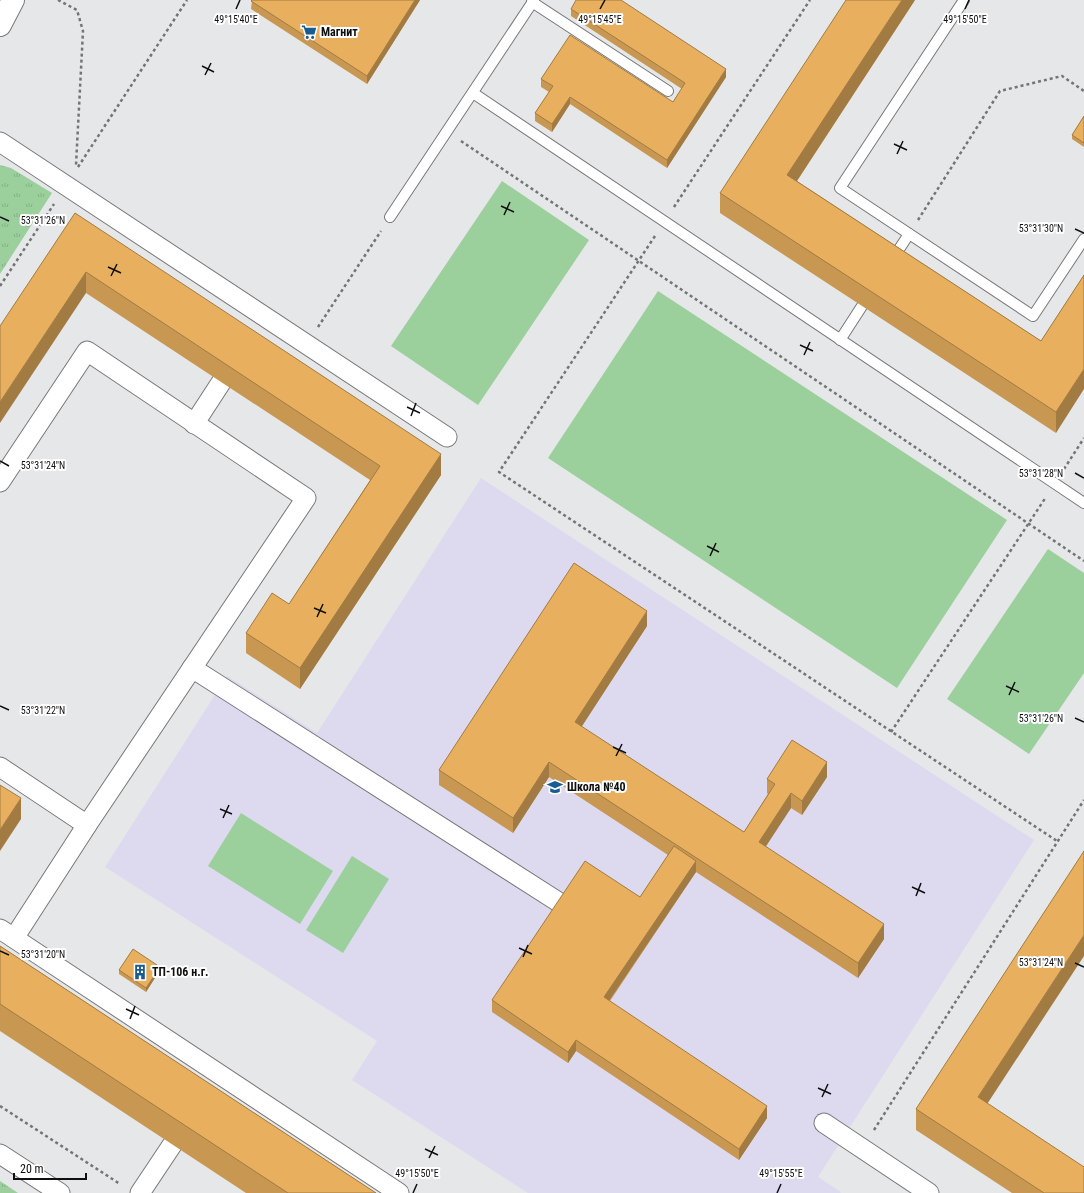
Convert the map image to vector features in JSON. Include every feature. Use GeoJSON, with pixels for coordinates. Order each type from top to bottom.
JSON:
{"type":"FeatureCollection","features":[{"type":"Feature","properties":{"kind":"main road"},"geometry":{"type":"LineString","coordinates":[[0,25],[13,0]]}},
{"type":"Feature","properties":{"kind":"street"},"geometry":{"type":"LineString","coordinates":[[0,142],[447,437]]}},
{"type":"Feature","properties":{"kind":"street"},"geometry":{"type":"LineString","coordinates":[[253,334],[264,316]]}},
{"type":"Feature","properties":{"kind":"street"},"geometry":{"type":"LineString","coordinates":[[0,482],[87,351],[306,498],[87,825],[7,933],[213,1078],[399,1193]]}},
{"type":"Feature","properties":{"kind":"street"},"geometry":{"type":"LineString","coordinates":[[194,424],[222,381]]}},
{"type":"Feature","properties":{"kind":"street"},"geometry":{"type":"LineString","coordinates":[[192,668],[560,903]]}},
{"type":"Feature","properties":{"kind":"street"},"geometry":{"type":"LineString","coordinates":[[0,767],[87,825]]}},
{"type":"Feature","properties":{"kind":"street"},"geometry":{"type":"LineString","coordinates":[[824,1123],[929,1193]]}},
{"type":"Feature","properties":{"kind":"street"},"geometry":{"type":"LineString","coordinates":[[140,1193],[172,1145]]}},
{"type":"Feature","properties":{"kind":"street"},"geometry":{"type":"LineString","coordinates":[[0,1154],[60,1193]]}},
{"type":"Feature","properties":{"kind":"lane"},"geometry":{"type":"LineString","coordinates":[[964,0],[840,188],[1033,316],[1084,238]]}},
{"type":"Feature","properties":{"kind":"lane"},"geometry":{"type":"LineString","coordinates":[[390,217],[533,1],[668,91]]}},
{"type":"Feature","properties":{"kind":"lane"},"geometry":{"type":"LineString","coordinates":[[473,92],[1084,503]]}},
{"type":"Feature","properties":{"kind":"lane"},"geometry":{"type":"LineString","coordinates":[[890,263],[909,234]]}},
{"type":"Feature","properties":{"kind":"lane"},"geometry":{"type":"LineString","coordinates":[[840,340],[862,306]]}},
{"type":"Feature","properties":{"kind":"path"},"geometry":{"type":"LineString","coordinates":[[58,0],[77,10]]}},
{"type":"Feature","properties":{"kind":"path"},"geometry":{"type":"LineString","coordinates":[[76,170],[187,0]]}},
{"type":"Feature","properties":{"kind":"path"},"geometry":{"type":"LineString","coordinates":[[909,234],[1000,92],[1062,76],[1084,91]]}},
{"type":"Feature","properties":{"kind":"path"},"geometry":{"type":"LineString","coordinates":[[447,132],[1084,560]]}},
{"type":"Feature","properties":{"kind":"path"},"geometry":{"type":"LineString","coordinates":[[307,345],[390,217]]}},
{"type":"Feature","properties":{"kind":"path"},"geometry":{"type":"LineString","coordinates":[[892,732],[1084,438]]}},
{"type":"Feature","properties":{"kind":"path"},"geometry":{"type":"LineString","coordinates":[[499,472],[1057,841]]}},
{"type":"Feature","properties":{"kind":"path"},"geometry":{"type":"LineString","coordinates":[[862,1148],[1084,800]]}},
{"type":"Feature","properties":{"kind":"path"},"geometry":{"type":"LineString","coordinates":[[0,1106],[121,1185]]}},
{"type":"Feature","properties":{"kind":"shaded area","name":"Школа №40"},"geometry":{"type":"Polygon","coordinates":[[[481,478],[1034,840],[818,1177],[841,1192],[840,1193],[528,1193],[352,1080],[377,1041],[105,867],[227,676],[317,733],[481,478]]]}},
{"type":"Feature","properties":{"kind":"green space"},"geometry":{"type":"Polygon","coordinates":[[[0,165],[11,168],[52,193],[0,274],[0,165]]]}},
{"type":"Feature","properties":{"kind":"green space"},"geometry":{"type":"Polygon","coordinates":[[[502,181],[589,240],[478,405],[391,346],[502,181]]]}},
{"type":"Feature","properties":{"kind":"green space"},"geometry":{"type":"Polygon","coordinates":[[[658,291],[1007,520],[897,688],[548,458],[658,291]]]}},
{"type":"Feature","properties":{"kind":"green space"},"geometry":{"type":"Polygon","coordinates":[[[1048,549],[1084,573],[1084,673],[1029,754],[947,699],[1048,549]]]}},
{"type":"Feature","properties":{"kind":"green space"},"geometry":{"type":"Polygon","coordinates":[[[241,813],[333,871],[300,924],[208,866],[241,813]]]}},
{"type":"Feature","properties":{"kind":"green space"},"geometry":{"type":"Polygon","coordinates":[[[352,856],[389,879],[343,953],[306,930],[352,856]]]}},
{"type":"Feature","properties":{"kind":"green space"},"geometry":{"type":"Polygon","coordinates":[[[0,1181],[18,1193],[0,1193],[0,1181]]]}},
{"type":"Feature","properties":{"kind":"building"},"geometry":{"type":"Polygon","coordinates":[[[415,0],[367,76],[251,1],[415,0]]]}},
{"type":"Feature","properties":{"kind":"building"},"geometry":{"type":"Polygon","coordinates":[[[576,0],[621,0],[726,69],[667,160],[570,97],[552,124],[535,113],[553,86],[541,79],[570,35],[673,102],[685,83],[571,9],[576,0]]]}},
{"type":"Feature","properties":{"kind":"building"},"geometry":{"type":"Polygon","coordinates":[[[846,0],[902,0],[787,175],[1041,341],[1084,275],[1084,369],[1056,412],[720,193],[846,0]]]}},
{"type":"Feature","properties":{"kind":"building"},"geometry":{"type":"Polygon","coordinates":[[[1084,116],[1084,143],[1072,135],[1084,116]]]}},
{"type":"Feature","properties":{"kind":"building"},"geometry":{"type":"Polygon","coordinates":[[[75,213],[441,454],[300,668],[246,633],[272,593],[289,604],[380,466],[86,272],[0,402],[0,326],[75,213]]]}},
{"type":"Feature","properties":{"kind":"building"},"geometry":{"type":"Polygon","coordinates":[[[574,563],[647,611],[575,722],[744,832],[775,784],[767,779],[792,740],[827,762],[802,801],[791,793],[759,842],[884,924],[858,963],[549,762],[513,818],[439,770],[574,563]]]}},
{"type":"Feature","properties":{"kind":"building"},"geometry":{"type":"Polygon","coordinates":[[[0,785],[21,798],[0,830],[0,785]]]}},
{"type":"Feature","properties":{"kind":"building"},"geometry":{"type":"Polygon","coordinates":[[[674,846],[696,861],[604,997],[767,1106],[739,1149],[576,1040],[568,1052],[492,1000],[585,861],[640,897],[674,846]]]}},
{"type":"Feature","properties":{"kind":"building"},"geometry":{"type":"Polygon","coordinates":[[[1084,851],[1084,935],[978,1097],[1084,1167],[1084,1193],[1044,1193],[916,1109],[1084,851]]]}},
{"type":"Feature","properties":{"kind":"building"},"geometry":{"type":"Polygon","coordinates":[[[0,946],[376,1193],[288,1193],[0,1004],[0,946]]]}},
{"type":"Feature","properties":{"kind":"building","name":"ТП-106 н.г."},"geometry":{"type":"Polygon","coordinates":[[[133,949],[160,967],[146,988],[119,970],[133,949]]]}},
{"type":"Feature","properties":{"kind":"place","name":"Магнит"},"geometry":{"type":"Point","coordinates":[309,32]}},
{"type":"Feature","properties":{"kind":"place","name":"Школа №40"},"geometry":{"type":"Point","coordinates":[555,787]}},
{"type":"Feature","properties":{"kind":"place","name":"ТП-106 н.г."},"geometry":{"type":"Point","coordinates":[140,972]}}]}
